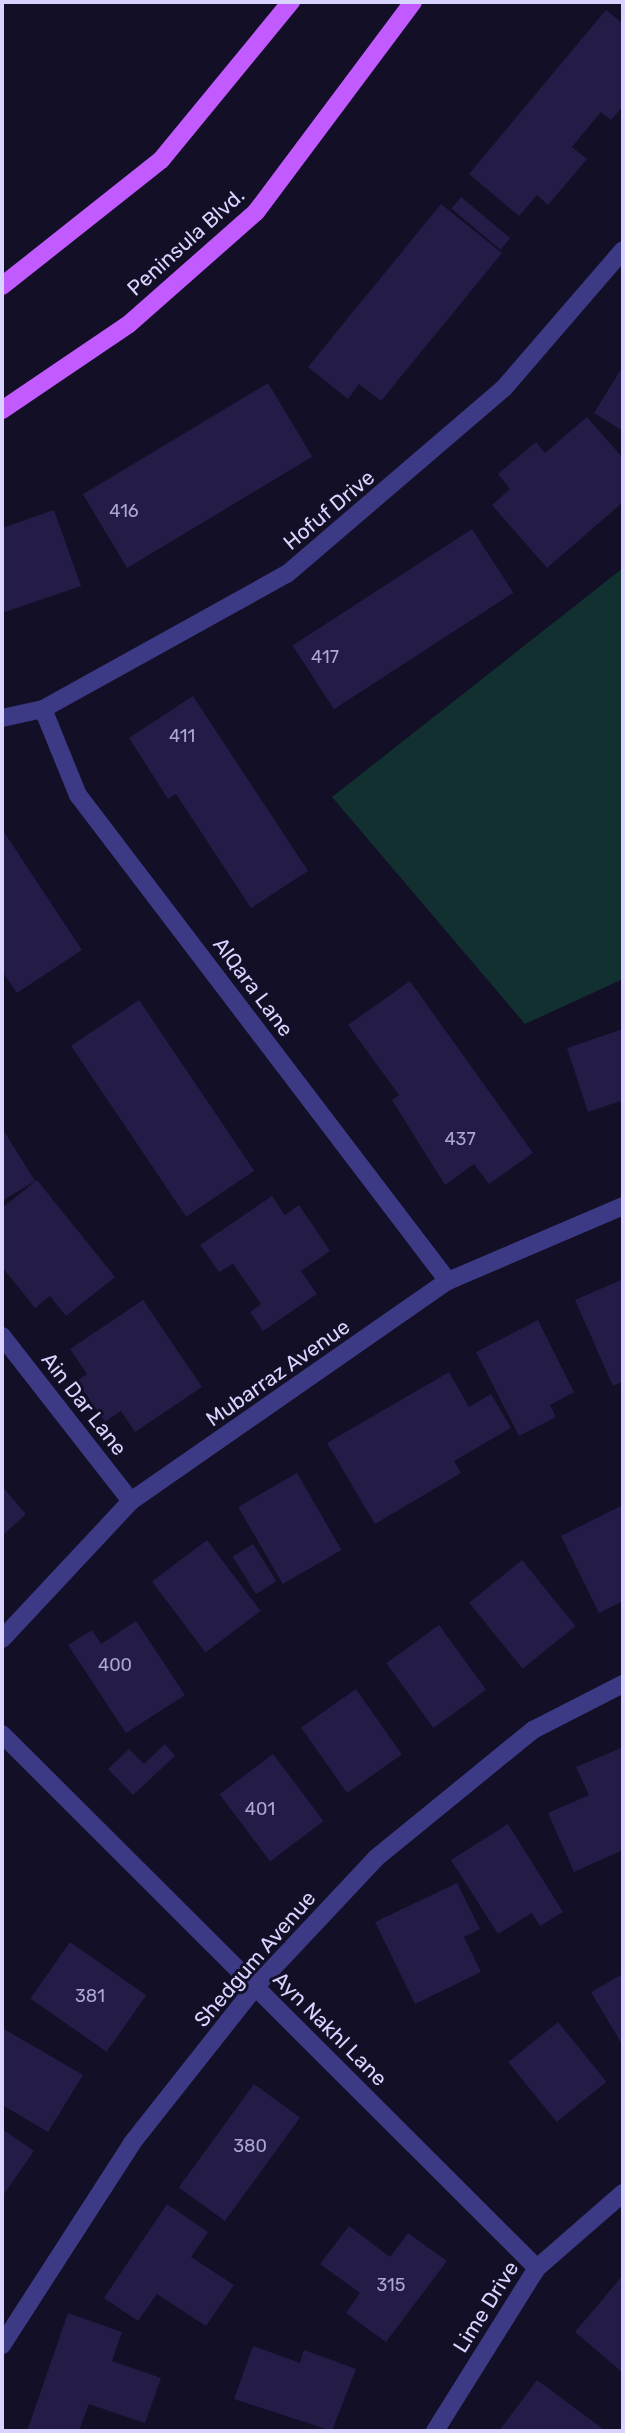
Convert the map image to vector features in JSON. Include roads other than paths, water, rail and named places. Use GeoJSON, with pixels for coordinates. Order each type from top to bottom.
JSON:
{"type":"FeatureCollection","features":[{"type":"Feature","properties":{"kind":"main road"},"geometry":{"type":"LineString","coordinates":[[2,286],[161,160],[291,2]]}},
{"type":"Feature","properties":{"kind":"main road","name":"Peninsula Blvd."},"geometry":{"type":"LineString","coordinates":[[2,410],[129,324],[256,212],[413,2]]}},
{"type":"Feature","properties":{"kind":"street","name":"Hofuf Drive"},"geometry":{"type":"LineString","coordinates":[[2,718],[43,709],[287,574],[504,388],[623,250]]}},
{"type":"Feature","properties":{"kind":"street","name":"AlQara Lane"},"geometry":{"type":"LineString","coordinates":[[43,709],[78,795],[448,1281]]}},
{"type":"Feature","properties":{"kind":"street","name":"Mubarraz Avenue"},"geometry":{"type":"LineString","coordinates":[[2,1639],[131,1501],[448,1281],[623,1206]]}},
{"type":"Feature","properties":{"kind":"street","name":"Ain Dar Lane"},"geometry":{"type":"LineString","coordinates":[[2,1336],[131,1501]]}},
{"type":"Feature","properties":{"kind":"street","name":"Shedgum Avenue"},"geometry":{"type":"LineString","coordinates":[[2,2345],[132,2143],[255,1987],[407,1833],[533,1730],[623,1684]]}},
{"type":"Feature","properties":{"kind":"street","name":"Ayn Nakhl Lane"},"geometry":{"type":"LineString","coordinates":[[2,1734],[537,2267]]}},
{"type":"Feature","properties":{"kind":"street","name":"Lime Drive"},"geometry":{"type":"LineString","coordinates":[[435,2431],[537,2267],[623,2193]]}}]}
